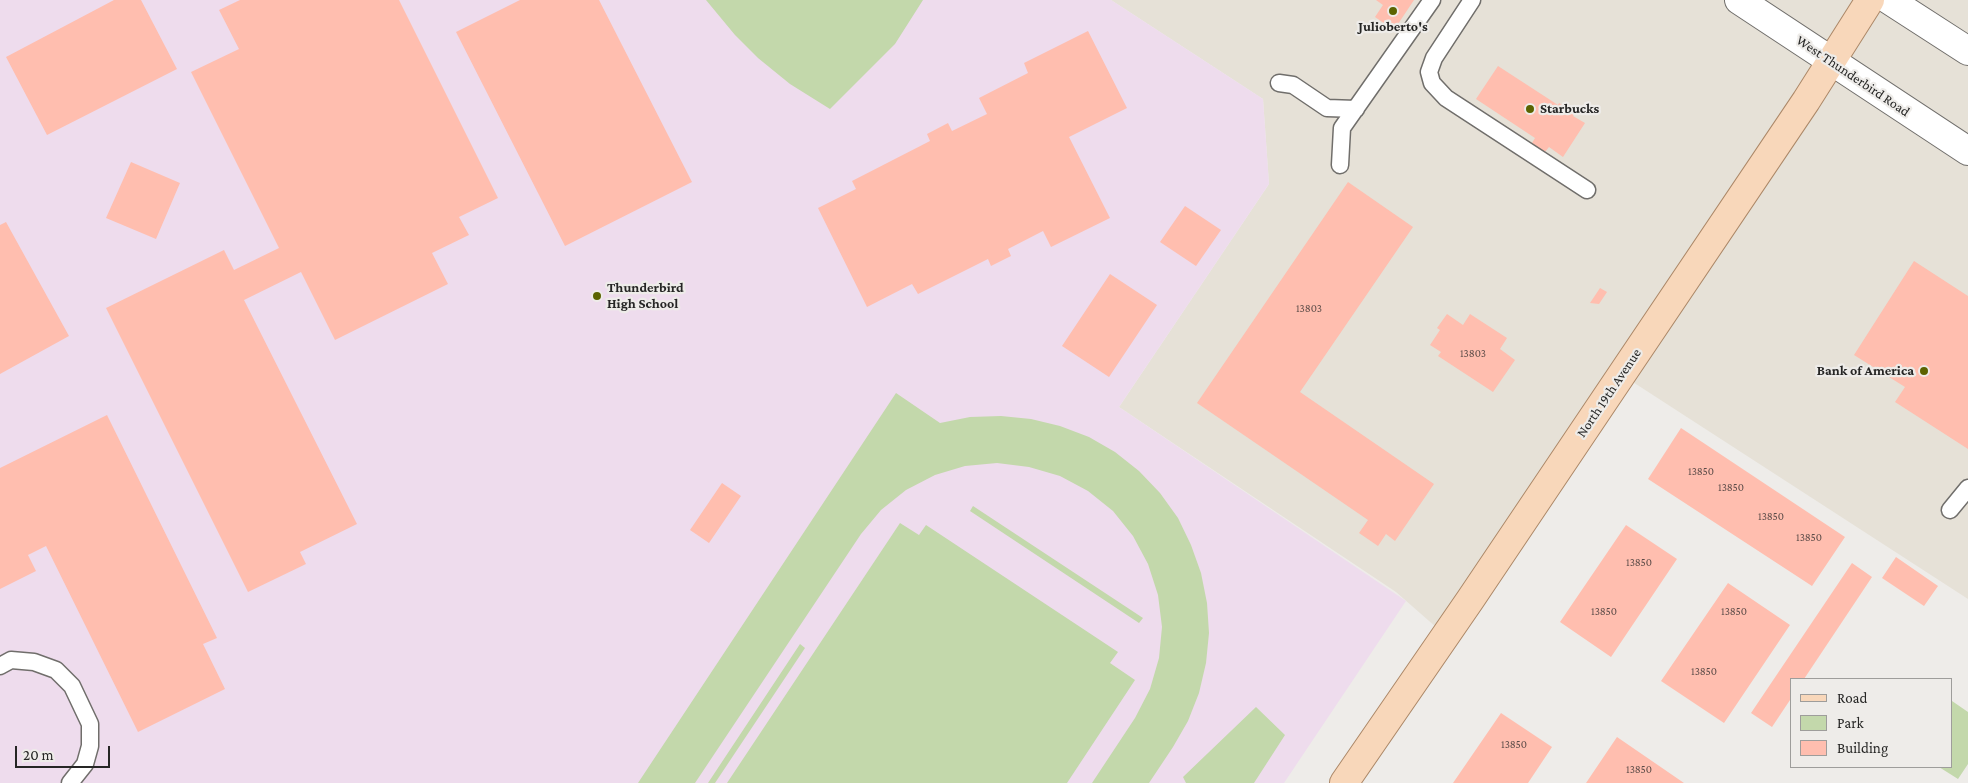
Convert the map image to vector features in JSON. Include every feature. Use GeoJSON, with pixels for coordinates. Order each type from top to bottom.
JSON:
{"type":"FeatureCollection","features":[{"type":"Feature","properties":{"kind":"main road","name":"West Thunderbird Road"},"geometry":{"type":"LineString","coordinates":[[1740,0],[1968,151]]}},
{"type":"Feature","properties":{"kind":"main road","name":"North 19th Avenue"},"geometry":{"type":"LineString","coordinates":[[1344,783],[1470,600],[1870,0]]}},
{"type":"Feature","properties":{"kind":"main road"},"geometry":{"type":"LineString","coordinates":[[1889,0],[1968,51]]}},
{"type":"Feature","properties":{"kind":"lane"},"geometry":{"type":"LineString","coordinates":[[1340,165],[1342,128],[1432,0]]}},
{"type":"Feature","properties":{"kind":"lane"},"geometry":{"type":"LineString","coordinates":[[1472,0],[1434,58],[1429,72],[1432,82],[1446,98],[1588,190]]}},
{"type":"Feature","properties":{"kind":"lane"},"geometry":{"type":"LineString","coordinates":[[1279,84],[1293,85],[1327,108],[1356,109]]}},
{"type":"Feature","properties":{"kind":"lane"},"geometry":{"type":"LineString","coordinates":[[1968,488],[1950,510],[1968,501]]}},
{"type":"Feature","properties":{"kind":"lane"},"geometry":{"type":"LineString","coordinates":[[0,666],[11,660],[34,662],[56,670],[72,686],[90,724],[90,746],[85,764],[70,783]]}},
{"type":"Feature","properties":{"kind":"shaded area","name":"Thunderbird High School"},"geometry":{"type":"Polygon","coordinates":[[[0,0],[1111,0],[1263,99],[1269,184],[1119,407],[1406,601],[1284,783],[0,783],[0,0]]]}},
{"type":"Feature","properties":{"kind":"shaded area"},"geometry":{"type":"Polygon","coordinates":[[[1111,0],[1968,0],[1968,599],[1622,375],[1445,635],[1396,592],[1119,407],[1269,184],[1263,99],[1111,0]]]}},
{"type":"Feature","properties":{"kind":"green space"},"geometry":{"type":"Polygon","coordinates":[[[706,0],[923,0],[895,44],[830,109],[790,84],[758,58],[735,35],[706,0]]]}},
{"type":"Feature","properties":{"kind":"green space"},"geometry":{"type":"Polygon","coordinates":[[[896,393],[940,423],[970,417],[1001,416],[1031,419],[1060,426],[1089,437],[1115,452],[1139,471],[1160,493],[1178,518],[1191,545],[1201,573],[1207,603],[1209,633],[1206,663],[1199,693],[1188,721],[1173,747],[1149,783],[1092,783],[1135,718],[1150,689],[1159,658],[1162,627],[1158,595],[1148,564],[1133,536],[1113,511],[1088,491],[1060,476],[1029,467],[997,463],[965,466],[935,475],[906,490],[881,510],[861,534],[695,783],[638,783],[896,393]]]}},
{"type":"Feature","properties":{"kind":"green space"},"geometry":{"type":"Polygon","coordinates":[[[973,506],[1143,618],[1139,623],[970,511],[973,506]]]}},
{"type":"Feature","properties":{"kind":"green space"},"geometry":{"type":"Polygon","coordinates":[[[900,523],[919,535],[926,525],[1118,652],[1110,663],[1135,680],[1067,783],[727,783],[900,523]]]}},
{"type":"Feature","properties":{"kind":"green space"},"geometry":{"type":"Polygon","coordinates":[[[800,644],[805,648],[715,783],[708,783],[800,644]]]}},
{"type":"Feature","properties":{"kind":"green space"},"geometry":{"type":"Polygon","coordinates":[[[1953,702],[1968,712],[1968,764],[1958,779],[1941,768],[1953,768],[1953,702]]]}},
{"type":"Feature","properties":{"kind":"green space"},"geometry":{"type":"Polygon","coordinates":[[[1256,707],[1285,735],[1254,783],[1186,783],[1183,777],[1256,707]]]}},
{"type":"Feature","properties":{"kind":"building"},"geometry":{"type":"Polygon","coordinates":[[[114,0],[141,0],[177,69],[47,135],[6,57],[114,0]]]}},
{"type":"Feature","properties":{"kind":"building"},"geometry":{"type":"Polygon","coordinates":[[[240,0],[399,0],[498,198],[459,217],[469,235],[432,253],[448,284],[335,340],[301,272],[244,300],[357,524],[300,552],[306,564],[248,592],[106,308],[224,250],[234,270],[279,248],[191,72],[239,49],[219,10],[240,0]]]}},
{"type":"Feature","properties":{"kind":"building"},"geometry":{"type":"Polygon","coordinates":[[[520,0],[599,0],[692,182],[565,246],[456,32],[520,0]]]}},
{"type":"Feature","properties":{"kind":"building","name":"Julioberto's"},"geometry":{"type":"Polygon","coordinates":[[[1376,0],[1414,0],[1394,30],[1375,17],[1383,5],[1376,0]]]}},
{"type":"Feature","properties":{"kind":"building"},"geometry":{"type":"Polygon","coordinates":[[[1088,31],[1127,108],[1069,137],[1110,218],[1051,247],[1043,231],[1008,249],[1011,256],[991,266],[988,259],[918,294],[912,284],[867,307],[818,208],[856,189],[852,181],[930,141],[927,134],[948,123],[952,131],[987,114],[979,98],[1028,73],[1024,63],[1088,31]]]}},
{"type":"Feature","properties":{"kind":"building","name":"Starbucks"},"geometry":{"type":"Polygon","coordinates":[[[1498,66],[1558,105],[1559,103],[1575,113],[1573,116],[1585,123],[1563,157],[1549,147],[1545,152],[1532,143],[1535,138],[1476,99],[1498,66]]]}},
{"type":"Feature","properties":{"kind":"building"},"geometry":{"type":"Polygon","coordinates":[[[131,162],[180,183],[156,239],[106,218],[131,162]]]}},
{"type":"Feature","properties":{"kind":"building"},"geometry":{"type":"Polygon","coordinates":[[[1348,182],[1413,227],[1300,392],[1434,484],[1395,541],[1386,534],[1378,546],[1359,533],[1368,520],[1197,403],[1348,182]]]}},
{"type":"Feature","properties":{"kind":"building"},"geometry":{"type":"Polygon","coordinates":[[[1185,206],[1221,230],[1196,266],[1160,242],[1185,206]]]}},
{"type":"Feature","properties":{"kind":"building"},"geometry":{"type":"Polygon","coordinates":[[[6,222],[69,336],[0,374],[0,225],[6,222]]]}},
{"type":"Feature","properties":{"kind":"building","name":"Bank of America"},"geometry":{"type":"Polygon","coordinates":[[[1914,261],[1968,296],[1968,449],[1895,402],[1905,387],[1854,355],[1914,261]]]}},
{"type":"Feature","properties":{"kind":"building"},"geometry":{"type":"Polygon","coordinates":[[[1110,274],[1157,305],[1109,377],[1062,346],[1110,274]]]}},
{"type":"Feature","properties":{"kind":"building"},"geometry":{"type":"Polygon","coordinates":[[[1600,288],[1607,292],[1599,304],[1590,303],[1600,288]]]}},
{"type":"Feature","properties":{"kind":"building"},"geometry":{"type":"Polygon","coordinates":[[[1447,314],[1463,325],[1470,314],[1507,338],[1500,349],[1515,360],[1493,392],[1438,356],[1441,352],[1430,345],[1440,330],[1437,328],[1447,314]]]}},
{"type":"Feature","properties":{"kind":"building"},"geometry":{"type":"Polygon","coordinates":[[[107,415],[217,638],[203,644],[225,689],[138,732],[46,546],[28,555],[36,571],[0,589],[0,468],[107,415]]]}},
{"type":"Feature","properties":{"kind":"building"},"geometry":{"type":"Polygon","coordinates":[[[1681,428],[1845,537],[1812,586],[1648,479],[1681,428]]]}},
{"type":"Feature","properties":{"kind":"building"},"geometry":{"type":"Polygon","coordinates":[[[722,483],[741,496],[709,543],[690,530],[722,483]]]}},
{"type":"Feature","properties":{"kind":"building"},"geometry":{"type":"Polygon","coordinates":[[[1626,525],[1677,559],[1611,657],[1560,622],[1626,525]]]}},
{"type":"Feature","properties":{"kind":"building"},"geometry":{"type":"Polygon","coordinates":[[[1896,557],[1938,586],[1924,606],[1882,578],[1896,557]]]}},
{"type":"Feature","properties":{"kind":"building"},"geometry":{"type":"Polygon","coordinates":[[[1852,563],[1872,577],[1805,678],[1790,678],[1790,700],[1772,727],[1751,713],[1852,563]]]}},
{"type":"Feature","properties":{"kind":"building"},"geometry":{"type":"Polygon","coordinates":[[[1728,583],[1790,625],[1724,723],[1661,681],[1728,583]]]}},
{"type":"Feature","properties":{"kind":"building"},"geometry":{"type":"Polygon","coordinates":[[[1501,713],[1552,747],[1528,783],[1453,783],[1501,713]]]}},
{"type":"Feature","properties":{"kind":"building"},"geometry":{"type":"Polygon","coordinates":[[[1617,737],[1684,783],[1586,783],[1617,737]]]}},
{"type":"Feature","properties":{"kind":"place","name":"Julioberto's"},"geometry":{"type":"Point","coordinates":[1393,11]}},
{"type":"Feature","properties":{"kind":"place","name":"Starbucks"},"geometry":{"type":"Point","coordinates":[1530,109]}},
{"type":"Feature","properties":{"kind":"place","name":"Thunderbird High School"},"geometry":{"type":"Point","coordinates":[597,296]}},
{"type":"Feature","properties":{"kind":"place","name":"Bank of America"},"geometry":{"type":"Point","coordinates":[1924,371]}}]}
